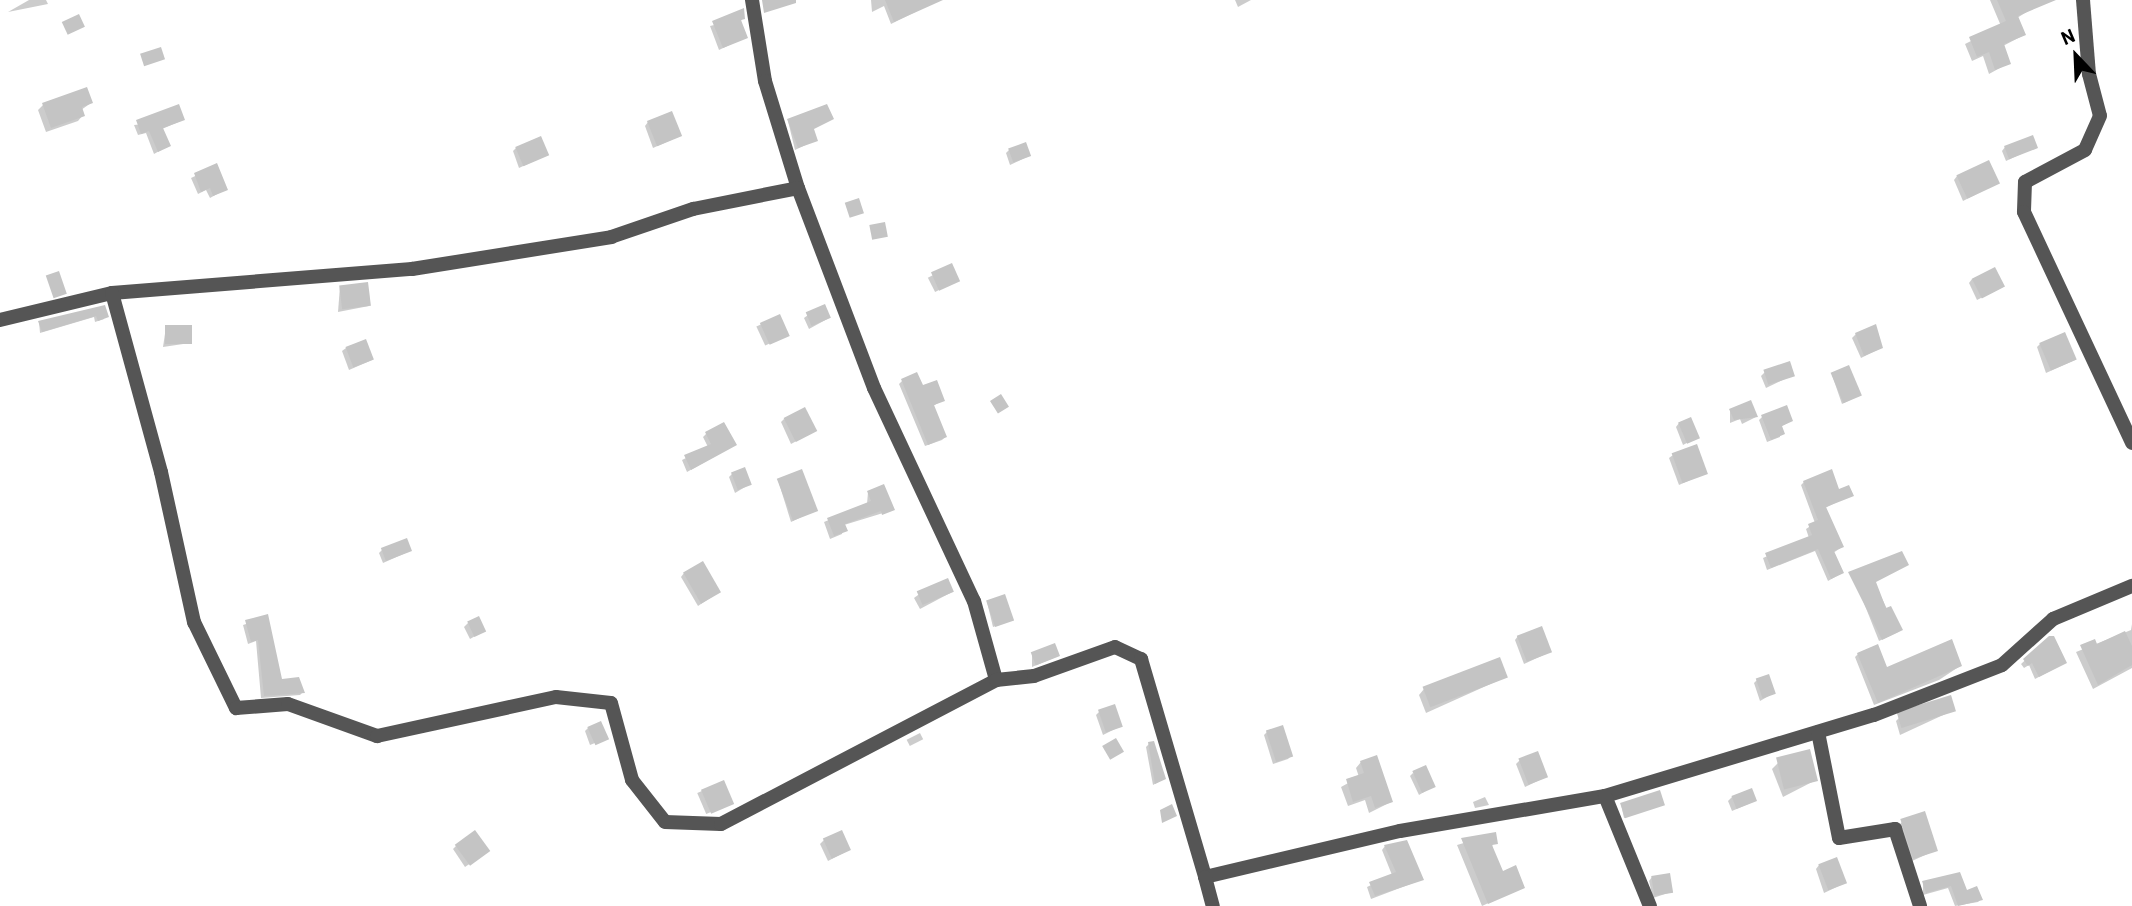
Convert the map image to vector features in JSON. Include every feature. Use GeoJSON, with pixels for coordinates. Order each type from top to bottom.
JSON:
{"type":"FeatureCollection","features":[{"type":"Feature","properties":{"kind":"street"},"geometry":{"type":"LineString","coordinates":[[752,0],[765,81],[798,188],[874,388],[974,601],[996,680]]}},
{"type":"Feature","properties":{"kind":"street"},"geometry":{"type":"LineString","coordinates":[[2083,0],[2089,74],[2100,116],[2085,150],[2025,182],[2024,212],[2132,443]]}},
{"type":"Feature","properties":{"kind":"street"},"geometry":{"type":"LineString","coordinates":[[0,320],[113,293],[412,269],[611,237],[693,209],[798,188]]}},
{"type":"Feature","properties":{"kind":"street"},"geometry":{"type":"LineString","coordinates":[[113,293],[161,472],[194,622],[236,708],[288,704],[377,736],[556,697],[611,703],[632,780],[665,822],[720,824],[996,680],[1034,676],[1115,648],[1142,659],[1213,906]]}},
{"type":"Feature","properties":{"kind":"street"},"geometry":{"type":"LineString","coordinates":[[1205,877],[1400,831],[1605,796],[1818,732],[2002,665],[2053,619],[2132,586]]}},
{"type":"Feature","properties":{"kind":"street"},"geometry":{"type":"LineString","coordinates":[[1818,732],[1839,838],[1895,829],[1920,906]]}},
{"type":"Feature","properties":{"kind":"street"},"geometry":{"type":"LineString","coordinates":[[1605,796],[1650,906]]}},
{"type":"Feature","properties":{"kind":"building"},"geometry":{"type":"Polygon","coordinates":[[[762,0],[796,0],[796,3],[764,13],[762,0]]]}},
{"type":"Feature","properties":{"kind":"building"},"geometry":{"type":"Polygon","coordinates":[[[885,0],[943,0],[894,22],[885,0]]]}},
{"type":"Feature","properties":{"kind":"building"},"geometry":{"type":"Polygon","coordinates":[[[1997,0],[2056,0],[2018,16],[2026,35],[2004,44],[2011,64],[1995,70],[1989,52],[1977,57],[1969,37],[2006,21],[1997,0]]]}},
{"type":"Feature","properties":{"kind":"building"},"geometry":{"type":"Polygon","coordinates":[[[744,8],[745,19],[741,20],[748,38],[723,48],[712,21],[744,8]]]}},
{"type":"Feature","properties":{"kind":"building"},"geometry":{"type":"Polygon","coordinates":[[[79,14],[85,27],[68,35],[62,22],[79,14]]]}},
{"type":"Feature","properties":{"kind":"building"},"geometry":{"type":"Polygon","coordinates":[[[161,47],[165,59],[144,66],[140,54],[161,47]]]}},
{"type":"Feature","properties":{"kind":"building"},"geometry":{"type":"Polygon","coordinates":[[[87,87],[93,103],[82,107],[85,116],[51,128],[42,103],[87,87]]]}},
{"type":"Feature","properties":{"kind":"building"},"geometry":{"type":"Polygon","coordinates":[[[179,104],[185,120],[163,128],[171,146],[158,152],[149,131],[141,134],[136,120],[179,104]]]}},
{"type":"Feature","properties":{"kind":"building"},"geometry":{"type":"Polygon","coordinates":[[[827,104],[834,119],[814,129],[818,141],[798,148],[787,119],[827,104]]]}},
{"type":"Feature","properties":{"kind":"building"},"geometry":{"type":"Polygon","coordinates":[[[672,111],[682,136],[657,146],[647,121],[672,111]]]}},
{"type":"Feature","properties":{"kind":"building"},"geometry":{"type":"Polygon","coordinates":[[[2033,135],[2038,148],[2009,159],[2004,146],[2033,135]]]}},
{"type":"Feature","properties":{"kind":"building"},"geometry":{"type":"Polygon","coordinates":[[[541,136],[549,155],[523,166],[515,147],[541,136]]]}},
{"type":"Feature","properties":{"kind":"building"},"geometry":{"type":"Polygon","coordinates":[[[1026,142],[1031,156],[1013,163],[1008,148],[1026,142]]]}},
{"type":"Feature","properties":{"kind":"building"},"geometry":{"type":"Polygon","coordinates":[[[1989,160],[2000,184],[1967,199],[1956,175],[1989,160]]]}},
{"type":"Feature","properties":{"kind":"building"},"geometry":{"type":"Polygon","coordinates":[[[217,163],[228,190],[213,196],[210,188],[201,192],[194,173],[217,163]]]}},
{"type":"Feature","properties":{"kind":"building"},"geometry":{"type":"Polygon","coordinates":[[[859,198],[864,213],[850,218],[845,203],[859,198]]]}},
{"type":"Feature","properties":{"kind":"building"},"geometry":{"type":"Polygon","coordinates":[[[885,222],[888,237],[872,240],[869,225],[885,222]]]}},
{"type":"Feature","properties":{"kind":"building"},"geometry":{"type":"Polygon","coordinates":[[[952,263],[960,281],[939,291],[931,272],[952,263]]]}},
{"type":"Feature","properties":{"kind":"building"},"geometry":{"type":"Polygon","coordinates":[[[1995,267],[2005,287],[1982,298],[1972,279],[1995,267]]]}},
{"type":"Feature","properties":{"kind":"building"},"geometry":{"type":"Polygon","coordinates":[[[59,271],[67,294],[54,298],[46,276],[59,271]]]}},
{"type":"Feature","properties":{"kind":"building"},"geometry":{"type":"Polygon","coordinates":[[[368,282],[371,306],[342,309],[339,286],[368,282]]]}},
{"type":"Feature","properties":{"kind":"building"},"geometry":{"type":"Polygon","coordinates":[[[825,304],[831,318],[812,326],[806,312],[825,304]]]}},
{"type":"Feature","properties":{"kind":"building"},"geometry":{"type":"Polygon","coordinates":[[[105,305],[109,317],[98,321],[96,316],[42,332],[38,321],[105,305]]]}},
{"type":"Feature","properties":{"kind":"building"},"geometry":{"type":"Polygon","coordinates":[[[780,314],[790,336],[770,345],[760,323],[780,314]]]}},
{"type":"Feature","properties":{"kind":"building"},"geometry":{"type":"Polygon","coordinates":[[[1876,324],[1883,348],[1864,356],[1855,333],[1876,324]]]}},
{"type":"Feature","properties":{"kind":"building"},"geometry":{"type":"Polygon","coordinates":[[[165,325],[192,325],[192,344],[165,344],[165,325]]]}},
{"type":"Feature","properties":{"kind":"building"},"geometry":{"type":"Polygon","coordinates":[[[2065,332],[2077,360],[2051,371],[2039,343],[2065,332]]]}},
{"type":"Feature","properties":{"kind":"building"},"geometry":{"type":"Polygon","coordinates":[[[366,339],[374,360],[353,367],[345,347],[366,339]]]}},
{"type":"Feature","properties":{"kind":"building"},"geometry":{"type":"Polygon","coordinates":[[[1790,361],[1795,376],[1768,385],[1763,370],[1790,361]]]}},
{"type":"Feature","properties":{"kind":"building"},"geometry":{"type":"Polygon","coordinates":[[[1849,365],[1862,395],[1843,403],[1831,373],[1849,365]]]}},
{"type":"Feature","properties":{"kind":"building"},"geometry":{"type":"Polygon","coordinates":[[[917,372],[923,385],[937,380],[945,401],[934,405],[947,437],[928,445],[901,379],[917,372]]]}},
{"type":"Feature","properties":{"kind":"building"},"geometry":{"type":"Polygon","coordinates":[[[1001,394],[1009,407],[998,414],[990,401],[1001,394]]]}},
{"type":"Feature","properties":{"kind":"building"},"geometry":{"type":"Polygon","coordinates":[[[1751,400],[1758,417],[1734,420],[1729,409],[1751,400]]]}},
{"type":"Feature","properties":{"kind":"building"},"geometry":{"type":"Polygon","coordinates":[[[1787,405],[1793,421],[1782,426],[1785,434],[1771,440],[1761,415],[1787,405]]]}},
{"type":"Feature","properties":{"kind":"building"},"geometry":{"type":"Polygon","coordinates":[[[805,407],[817,431],[796,442],[784,418],[805,407]]]}},
{"type":"Feature","properties":{"kind":"building"},"geometry":{"type":"Polygon","coordinates":[[[1691,417],[1700,438],[1687,444],[1678,422],[1691,417]]]}},
{"type":"Feature","properties":{"kind":"building"},"geometry":{"type":"Polygon","coordinates":[[[724,422],[737,445],[691,470],[684,455],[711,444],[705,432],[724,422]]]}},
{"type":"Feature","properties":{"kind":"building"},"geometry":{"type":"Polygon","coordinates":[[[1697,444],[1708,474],[1683,483],[1672,453],[1697,444]]]}},
{"type":"Feature","properties":{"kind":"building"},"geometry":{"type":"Polygon","coordinates":[[[745,467],[752,485],[738,490],[731,472],[745,467]]]}},
{"type":"Feature","properties":{"kind":"building"},"geometry":{"type":"Polygon","coordinates":[[[802,469],[818,511],[793,521],[777,479],[802,469]]]}},
{"type":"Feature","properties":{"kind":"building"},"geometry":{"type":"Polygon","coordinates":[[[1832,469],[1839,489],[1849,485],[1854,496],[1826,507],[1844,547],[1834,551],[1844,573],[1831,579],[1818,549],[1771,568],[1765,553],[1812,535],[1808,524],[1818,520],[1803,481],[1832,469]]]}},
{"type":"Feature","properties":{"kind":"building"},"geometry":{"type":"Polygon","coordinates":[[[884,484],[895,510],[882,515],[881,511],[845,524],[848,531],[834,536],[827,518],[871,501],[867,491],[884,484]]]}},
{"type":"Feature","properties":{"kind":"building"},"geometry":{"type":"Polygon","coordinates":[[[407,538],[412,551],[386,561],[381,548],[407,538]]]}},
{"type":"Feature","properties":{"kind":"building"},"geometry":{"type":"Polygon","coordinates":[[[1902,551],[1909,565],[1876,582],[1886,608],[1891,606],[1903,630],[1882,640],[1848,572],[1902,551]]]}},
{"type":"Feature","properties":{"kind":"building"},"geometry":{"type":"Polygon","coordinates":[[[703,561],[721,592],[701,604],[683,572],[703,561]]]}},
{"type":"Feature","properties":{"kind":"building"},"geometry":{"type":"Polygon","coordinates":[[[948,578],[954,592],[923,605],[917,591],[948,578]]]}},
{"type":"Feature","properties":{"kind":"building"},"geometry":{"type":"Polygon","coordinates":[[[1005,594],[1014,620],[995,627],[986,601],[1005,594]]]}},
{"type":"Feature","properties":{"kind":"building"},"geometry":{"type":"Polygon","coordinates":[[[268,614],[282,679],[299,677],[305,693],[264,696],[258,640],[251,642],[245,620],[268,614]]]}},
{"type":"Feature","properties":{"kind":"building"},"geometry":{"type":"Polygon","coordinates":[[[479,616],[486,631],[474,637],[467,621],[479,616]]]}},
{"type":"Feature","properties":{"kind":"building"},"geometry":{"type":"Polygon","coordinates":[[[1542,626],[1552,652],[1527,662],[1517,636],[1542,626]]]}},
{"type":"Feature","properties":{"kind":"building"},"geometry":{"type":"Polygon","coordinates":[[[2125,631],[2132,646],[2132,665],[2098,685],[2080,645],[2095,639],[2097,644],[2125,631]]]}},
{"type":"Feature","properties":{"kind":"building"},"geometry":{"type":"Polygon","coordinates":[[[2049,636],[2054,636],[2067,663],[2039,677],[2032,663],[2028,666],[2023,659],[2049,636]]]}},
{"type":"Feature","properties":{"kind":"building"},"geometry":{"type":"Polygon","coordinates":[[[1952,639],[1962,666],[1878,703],[1857,653],[1878,644],[1887,667],[1952,639]]]}},
{"type":"Feature","properties":{"kind":"building"},"geometry":{"type":"Polygon","coordinates":[[[1055,643],[1060,656],[1036,665],[1031,652],[1055,643]]]}},
{"type":"Feature","properties":{"kind":"building"},"geometry":{"type":"Polygon","coordinates":[[[1500,657],[1508,678],[1430,707],[1423,687],[1500,657]]]}},
{"type":"Feature","properties":{"kind":"building"},"geometry":{"type":"Polygon","coordinates":[[[1769,674],[1776,694],[1763,698],[1756,679],[1769,674]]]}},
{"type":"Feature","properties":{"kind":"building"},"geometry":{"type":"Polygon","coordinates":[[[1951,695],[1956,711],[1901,728],[1896,712],[1951,695]]]}},
{"type":"Feature","properties":{"kind":"building"},"geometry":{"type":"Polygon","coordinates":[[[1115,704],[1123,727],[1106,733],[1098,710],[1115,704]]]}},
{"type":"Feature","properties":{"kind":"building"},"geometry":{"type":"Polygon","coordinates":[[[601,721],[609,739],[595,745],[587,727],[601,721]]]}},
{"type":"Feature","properties":{"kind":"building"},"geometry":{"type":"Polygon","coordinates":[[[1283,725],[1293,756],[1276,762],[1266,731],[1283,725]]]}},
{"type":"Feature","properties":{"kind":"building"},"geometry":{"type":"Polygon","coordinates":[[[1116,738],[1124,752],[1110,760],[1102,746],[1116,738]]]}},
{"type":"Feature","properties":{"kind":"building"},"geometry":{"type":"Polygon","coordinates":[[[1154,741],[1166,779],[1155,784],[1148,742],[1154,741]]]}},
{"type":"Feature","properties":{"kind":"building"},"geometry":{"type":"Polygon","coordinates":[[[1810,749],[1818,781],[1784,789],[1776,757],[1810,749]]]}},
{"type":"Feature","properties":{"kind":"building"},"geometry":{"type":"Polygon","coordinates":[[[1538,751],[1548,777],[1528,785],[1518,759],[1538,751]]]}},
{"type":"Feature","properties":{"kind":"building"},"geometry":{"type":"Polygon","coordinates":[[[1377,755],[1393,802],[1375,808],[1371,796],[1353,802],[1346,779],[1364,773],[1360,761],[1377,755]]]}},
{"type":"Feature","properties":{"kind":"building"},"geometry":{"type":"Polygon","coordinates":[[[1426,765],[1436,787],[1422,793],[1412,771],[1426,765]]]}},
{"type":"Feature","properties":{"kind":"building"},"geometry":{"type":"Polygon","coordinates":[[[724,780],[734,804],[711,814],[701,790],[724,780]]]}},
{"type":"Feature","properties":{"kind":"building"},"geometry":{"type":"Polygon","coordinates":[[[1752,788],[1757,801],[1736,809],[1731,796],[1752,788]]]}},
{"type":"Feature","properties":{"kind":"building"},"geometry":{"type":"Polygon","coordinates":[[[1660,790],[1665,805],[1625,818],[1620,803],[1660,790]]]}},
{"type":"Feature","properties":{"kind":"building"},"geometry":{"type":"Polygon","coordinates":[[[1172,804],[1177,816],[1162,823],[1160,810],[1172,804]]]}},
{"type":"Feature","properties":{"kind":"building"},"geometry":{"type":"Polygon","coordinates":[[[1925,811],[1938,851],[1913,859],[1900,819],[1925,811]]]}},
{"type":"Feature","properties":{"kind":"building"},"geometry":{"type":"Polygon","coordinates":[[[475,830],[490,851],[470,866],[455,845],[475,830]]]}},
{"type":"Feature","properties":{"kind":"building"},"geometry":{"type":"Polygon","coordinates":[[[842,830],[851,850],[832,859],[823,839],[842,830]]]}},
{"type":"Feature","properties":{"kind":"building"},"geometry":{"type":"Polygon","coordinates":[[[1496,832],[1498,844],[1492,845],[1503,871],[1516,865],[1525,888],[1488,904],[1461,838],[1496,832]]]}},
{"type":"Feature","properties":{"kind":"building"},"geometry":{"type":"Polygon","coordinates":[[[1407,840],[1424,880],[1375,896],[1369,882],[1396,872],[1384,845],[1407,840]]]}},
{"type":"Feature","properties":{"kind":"building"},"geometry":{"type":"Polygon","coordinates":[[[1837,857],[1847,883],[1828,890],[1818,864],[1837,857]]]}},
{"type":"Feature","properties":{"kind":"building"},"geometry":{"type":"Polygon","coordinates":[[[1960,872],[1967,890],[1977,886],[1983,900],[1958,906],[1951,886],[1926,893],[1922,881],[1960,872]]]}},
{"type":"Feature","properties":{"kind":"building"},"geometry":{"type":"Polygon","coordinates":[[[1670,873],[1673,893],[1654,896],[1651,876],[1670,873]]]}}]}
